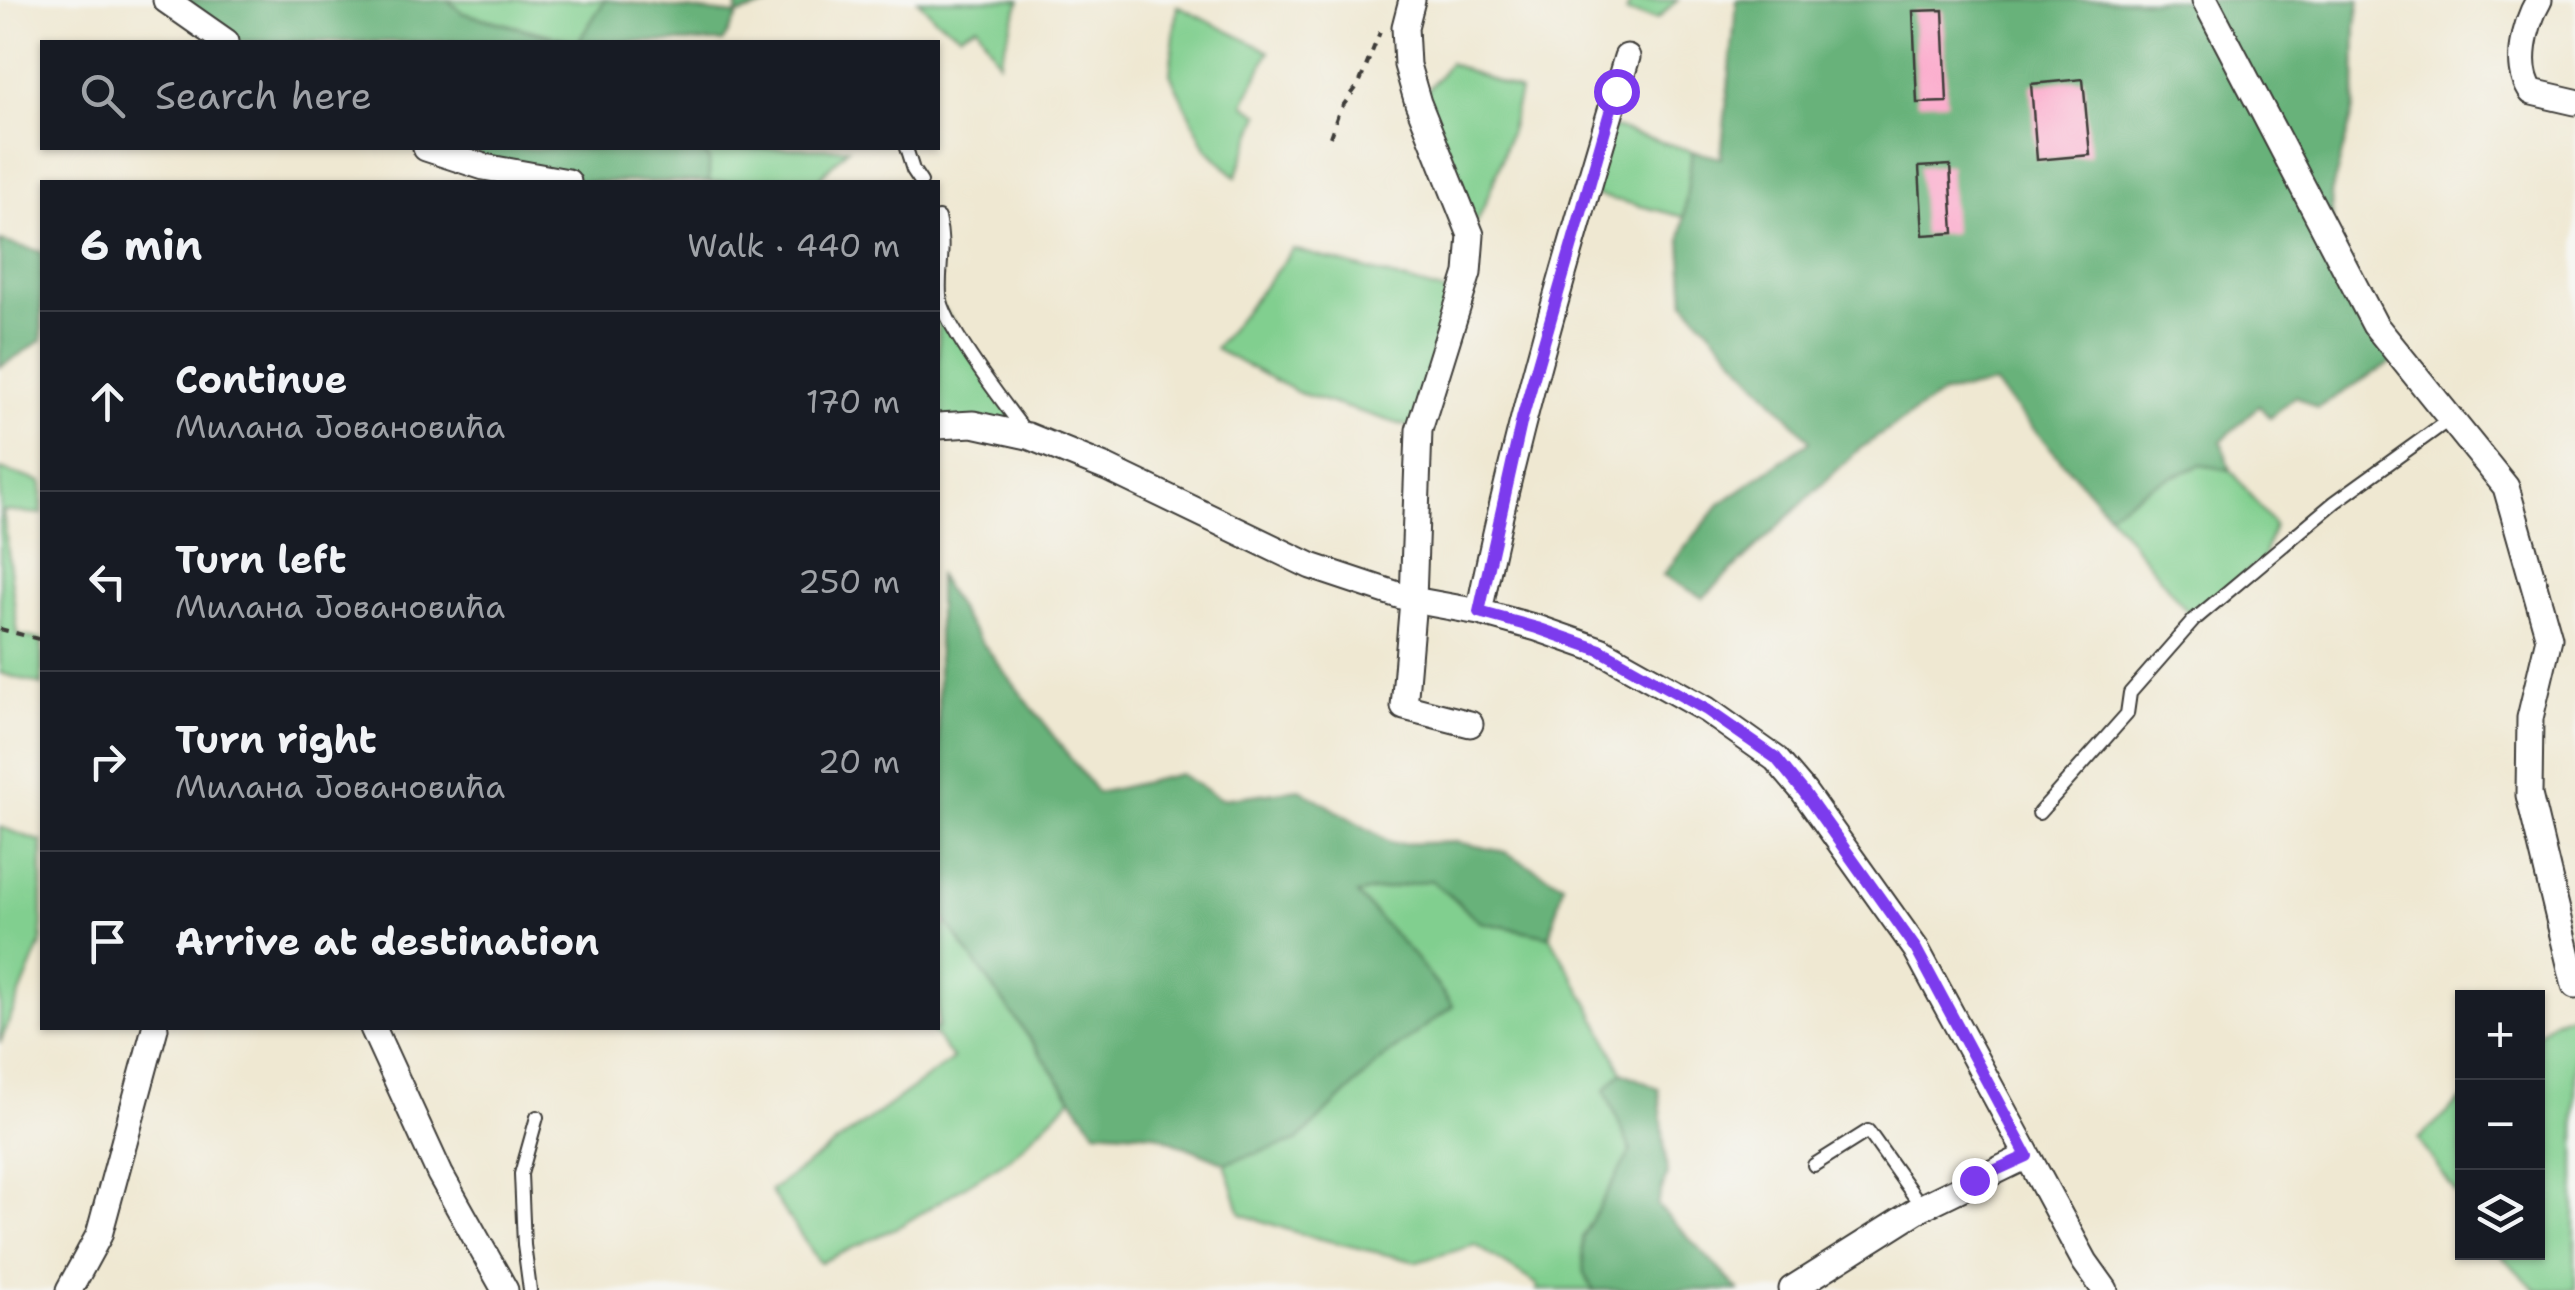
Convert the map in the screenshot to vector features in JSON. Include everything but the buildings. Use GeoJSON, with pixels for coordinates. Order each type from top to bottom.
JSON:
{"type":"FeatureCollection","features":[{"type":"Feature","properties":{"kind":"street"},"geometry":{"type":"LineString","coordinates":[[166,0],[223,40]]}},
{"type":"Feature","properties":{"kind":"street"},"geometry":{"type":"LineString","coordinates":[[1412,0],[1406,27],[1407,65],[1471,235],[1468,273],[1419,430],[1413,600],[1404,707],[1470,724]]}},
{"type":"Feature","properties":{"kind":"street"},"geometry":{"type":"LineString","coordinates":[[2206,0],[2375,326],[2506,487],[2549,638],[2530,718],[2528,795],[2575,985]]}},
{"type":"Feature","properties":{"kind":"street"},"geometry":{"type":"LineString","coordinates":[[2539,0],[2529,21],[2523,77],[2538,94],[2575,102]]}},
{"type":"Feature","properties":{"kind":"street"},"geometry":{"type":"LineString","coordinates":[[1479,612],[1522,419],[1627,57]]}},
{"type":"Feature","properties":{"kind":"street"},"geometry":{"type":"LineString","coordinates":[[432,150],[484,168],[556,180]]}},
{"type":"Feature","properties":{"kind":"street"},"geometry":{"type":"LineString","coordinates":[[940,426],[973,424],[1028,436],[1107,468],[1311,566],[1413,600],[1479,612],[1600,650],[1707,710],[1776,758],[1916,949],[2084,1262],[2104,1290]]}},
{"type":"Feature","properties":{"kind":"street"},"geometry":{"type":"LineString","coordinates":[[69,1290],[99,1235],[153,1030]]}},
{"type":"Feature","properties":{"kind":"street"},"geometry":{"type":"LineString","coordinates":[[375,1030],[440,1174],[505,1290]]}},
{"type":"Feature","properties":{"kind":"street"},"geometry":{"type":"LineString","coordinates":[[1792,1289],[1922,1207],[2027,1156]]}},
{"type":"Feature","properties":{"kind":"lane"},"geometry":{"type":"LineString","coordinates":[[907,150],[919,180]]}},
{"type":"Feature","properties":{"kind":"lane"},"geometry":{"type":"LineString","coordinates":[[940,227],[944,245],[940,298],[954,330],[1028,436]]}},
{"type":"Feature","properties":{"kind":"lane"},"geometry":{"type":"LineString","coordinates":[[2039,814],[2128,714],[2130,693],[2194,620],[2335,502],[2450,419]]}},
{"type":"Feature","properties":{"kind":"lane"},"geometry":{"type":"LineString","coordinates":[[530,1290],[521,1174],[537,1116]]}},
{"type":"Feature","properties":{"kind":"lane"},"geometry":{"type":"LineString","coordinates":[[1814,1165],[1868,1131],[1922,1207]]}},
{"type":"Feature","properties":{"kind":"path"},"geometry":{"type":"LineString","coordinates":[[1330,137],[1339,111],[1360,84],[1381,30]]}},
{"type":"Feature","properties":{"kind":"path"},"geometry":{"type":"LineString","coordinates":[[0,629],[40,639]]}},
{"type":"Feature","properties":{"kind":"green space"},"geometry":{"type":"Polygon","coordinates":[[[166,0],[448,0],[463,13],[564,40],[223,40],[166,0]]]}},
{"type":"Feature","properties":{"kind":"green space"},"geometry":{"type":"Polygon","coordinates":[[[448,0],[605,0],[579,40],[463,13],[448,0]]]}},
{"type":"Feature","properties":{"kind":"green space"},"geometry":{"type":"Polygon","coordinates":[[[605,0],[737,15],[737,0],[785,0],[738,15],[724,40],[579,40],[605,0]]]}},
{"type":"Feature","properties":{"kind":"green space"},"geometry":{"type":"Polygon","coordinates":[[[918,0],[1020,0],[999,62],[977,25],[960,34],[935,18],[918,0]]]}},
{"type":"Feature","properties":{"kind":"green space"},"geometry":{"type":"Polygon","coordinates":[[[1631,0],[1677,0],[1658,19],[1626,13],[1631,0]]]}},
{"type":"Feature","properties":{"kind":"green space"},"geometry":{"type":"Polygon","coordinates":[[[1737,0],[2360,0],[2355,105],[2331,194],[2334,247],[2400,357],[2317,408],[2295,396],[2270,418],[2259,406],[2221,441],[2231,470],[2201,465],[2154,484],[2108,513],[1994,384],[1942,394],[1858,450],[1703,598],[1663,575],[1721,503],[1810,441],[1685,302],[1681,241],[1692,151],[1721,158],[1737,0]]]}},
{"type":"Feature","properties":{"kind":"green space"},"geometry":{"type":"Polygon","coordinates":[[[1177,6],[1269,51],[1244,104],[1260,114],[1236,177],[1206,148],[1170,74],[1177,6]]]}},
{"type":"Feature","properties":{"kind":"green space"},"geometry":{"type":"Polygon","coordinates":[[[1449,63],[1520,91],[1500,164],[1471,235],[1418,103],[1449,63]]]}},
{"type":"Feature","properties":{"kind":"green space"},"geometry":{"type":"Polygon","coordinates":[[[1608,126],[1692,151],[1684,217],[1588,193],[1608,126]]]}},
{"type":"Feature","properties":{"kind":"green space"},"geometry":{"type":"Polygon","coordinates":[[[477,150],[702,150],[709,160],[709,180],[557,180],[484,167],[477,150]]]}},
{"type":"Feature","properties":{"kind":"green space"},"geometry":{"type":"Polygon","coordinates":[[[702,150],[846,150],[818,180],[709,180],[709,160],[702,150]]]}},
{"type":"Feature","properties":{"kind":"green space"},"geometry":{"type":"Polygon","coordinates":[[[0,241],[40,251],[40,341],[0,367],[0,241]]]}},
{"type":"Feature","properties":{"kind":"green space"},"geometry":{"type":"Polygon","coordinates":[[[1293,249],[1460,296],[1419,430],[1299,393],[1215,349],[1293,249]]]}},
{"type":"Feature","properties":{"kind":"green space"},"geometry":{"type":"Polygon","coordinates":[[[940,304],[1028,436],[940,426],[940,304]]]}},
{"type":"Feature","properties":{"kind":"green space"},"geometry":{"type":"Polygon","coordinates":[[[2201,465],[2231,470],[2274,525],[2263,559],[2194,620],[2108,513],[2154,484],[2201,465]]]}},
{"type":"Feature","properties":{"kind":"green space"},"geometry":{"type":"Polygon","coordinates":[[[0,469],[40,481],[40,514],[3,511],[18,635],[40,640],[40,684],[0,673],[0,469]]]}},
{"type":"Feature","properties":{"kind":"green space"},"geometry":{"type":"Polygon","coordinates":[[[940,579],[965,620],[1097,793],[1180,774],[1221,799],[1300,789],[1393,844],[1457,842],[1505,852],[1563,884],[1550,936],[1481,922],[1431,880],[1357,894],[1453,1006],[1383,1058],[1297,1141],[1225,1163],[1155,1134],[1095,1130],[940,913],[940,579]]]}},
{"type":"Feature","properties":{"kind":"green space"},"geometry":{"type":"Polygon","coordinates":[[[0,827],[40,841],[40,946],[0,1043],[0,827]]]}},
{"type":"Feature","properties":{"kind":"green space"},"geometry":{"type":"Polygon","coordinates":[[[1431,880],[1481,922],[1550,936],[1622,1072],[1605,1091],[1631,1151],[1582,1237],[1584,1274],[1594,1290],[1537,1290],[1538,1285],[1475,1245],[1417,1262],[1304,1235],[1241,1214],[1225,1163],[1297,1141],[1383,1058],[1453,1006],[1414,956],[1355,894],[1431,880]]]}},
{"type":"Feature","properties":{"kind":"green space"},"geometry":{"type":"Polygon","coordinates":[[[948,924],[1072,1098],[1010,1158],[902,1225],[820,1263],[770,1191],[953,1059],[931,1030],[940,1030],[940,928],[948,924]]]}},
{"type":"Feature","properties":{"kind":"green space"},"geometry":{"type":"Polygon","coordinates":[[[2575,1012],[2575,1290],[2536,1290],[2506,1260],[2545,1260],[2545,1027],[2575,1012]]]}},
{"type":"Feature","properties":{"kind":"green space"},"geometry":{"type":"Polygon","coordinates":[[[1622,1072],[1659,1089],[1667,1174],[1657,1205],[1739,1290],[1594,1290],[1584,1274],[1582,1237],[1631,1151],[1605,1090],[1622,1072]]]}},
{"type":"Feature","properties":{"kind":"green space"},"geometry":{"type":"Polygon","coordinates":[[[2455,1105],[2455,1192],[2418,1139],[2455,1105]]]}},
{"type":"Feature","properties":{"kind":"route"},"geometry":{"type":"LineString","coordinates":[[1616,91],[1522,419],[1479,612],[1600,650],[1707,710],[1776,758],[1916,949],[2027,1156],[1974,1180]]}}]}
